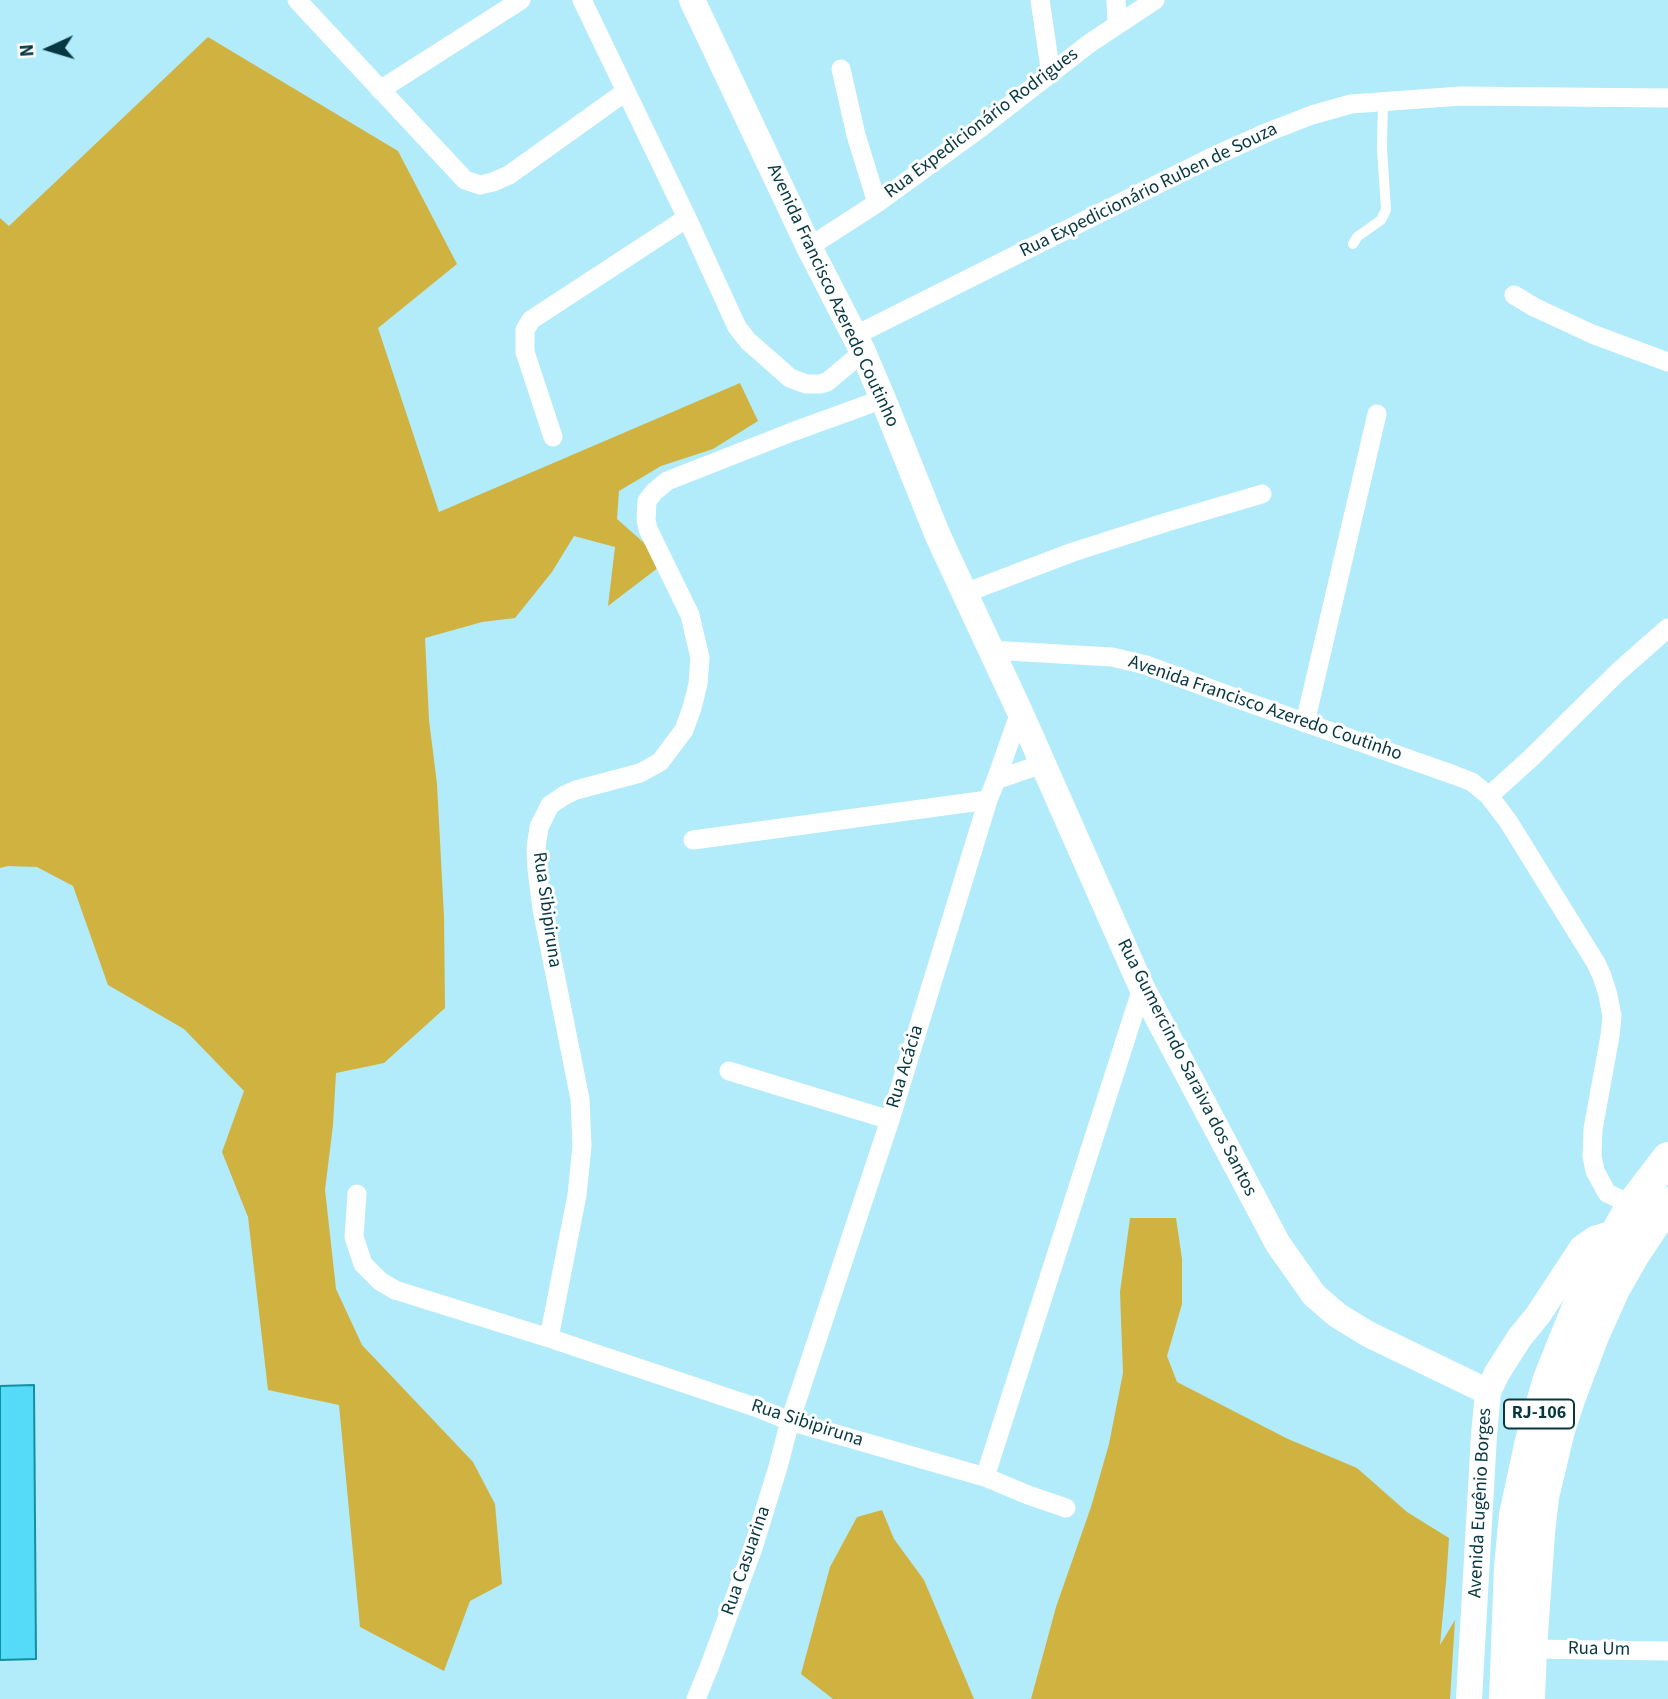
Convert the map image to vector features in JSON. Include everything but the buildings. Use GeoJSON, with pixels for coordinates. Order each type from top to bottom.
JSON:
{"type":"FeatureCollection","features":[{"type":"Feature","properties":{"kind":"highway","name":"RJ-106"},"geometry":{"type":"LineString","coordinates":[[1505,1699],[1510,1567],[1515,1514],[1531,1441],[1549,1379],[1578,1307],[1625,1218],[1668,1158]]}},
{"type":"Feature","properties":{"kind":"highway","name":"RJ-106"},"geometry":{"type":"LineString","coordinates":[[1529,1699],[1543,1497],[1559,1430],[1594,1336],[1615,1289],[1634,1254],[1668,1203]]}},
{"type":"Feature","properties":{"kind":"main road","name":"Avenida Francisco Azeredo Coutinho"},"geometry":{"type":"LineString","coordinates":[[692,0],[809,247],[859,344],[938,536],[990,650]]}},
{"type":"Feature","properties":{"kind":"main road","name":"Rua Gumercindo Saraiva dos Santos"},"geometry":{"type":"LineString","coordinates":[[990,650],[1142,988],[1278,1244],[1314,1294],[1337,1315],[1368,1334],[1488,1392]]}},
{"type":"Feature","properties":{"kind":"main road","name":"Avenida Eugênio Borges"},"geometry":{"type":"LineString","coordinates":[[1469,1699],[1488,1392],[1520,1337],[1538,1315],[1582,1248],[1625,1218]]}},
{"type":"Feature","properties":{"kind":"street"},"geometry":{"type":"LineString","coordinates":[[297,0],[465,180],[480,185],[509,175],[625,92]]}},
{"type":"Feature","properties":{"kind":"street"},"geometry":{"type":"LineString","coordinates":[[380,90],[521,0]]}},
{"type":"Feature","properties":{"kind":"street","name":"Rua Expedicionário Ruben de Souza"},"geometry":{"type":"LineString","coordinates":[[582,0],[737,327],[757,350],[790,378],[806,384],[827,382],[859,344],[1210,158],[1312,115],[1351,104],[1461,96],[1668,98]]}},
{"type":"Feature","properties":{"kind":"street"},"geometry":{"type":"LineString","coordinates":[[1040,0],[1051,74]]}},
{"type":"Feature","properties":{"kind":"street"},"geometry":{"type":"LineString","coordinates":[[1116,0],[1117,25]]}},
{"type":"Feature","properties":{"kind":"street","name":"Rua Expedicionário Rodrigues"},"geometry":{"type":"LineString","coordinates":[[809,247],[877,203],[1090,43],[1155,0]]}},
{"type":"Feature","properties":{"kind":"street"},"geometry":{"type":"LineString","coordinates":[[841,69],[856,135],[877,203]]}},
{"type":"Feature","properties":{"kind":"street"},"geometry":{"type":"LineString","coordinates":[[553,437],[525,352],[525,330],[531,320],[687,218]]}},
{"type":"Feature","properties":{"kind":"street"},"geometry":{"type":"LineString","coordinates":[[1514,295],[1584,331],[1668,362]]}},
{"type":"Feature","properties":{"kind":"street","name":"Rua Sibipiruna"},"geometry":{"type":"LineString","coordinates":[[549,1338],[577,1195],[582,1146],[580,1099],[542,909],[536,848],[539,827],[550,805],[565,795],[640,772],[660,762],[684,730],[698,684],[700,658],[690,615],[648,529],[647,501],[667,481],[883,399]]}},
{"type":"Feature","properties":{"kind":"street"},"geometry":{"type":"LineString","coordinates":[[1305,723],[1377,414]]}},
{"type":"Feature","properties":{"kind":"street"},"geometry":{"type":"LineString","coordinates":[[965,593],[1084,548],[1262,494]]}},
{"type":"Feature","properties":{"kind":"street"},"geometry":{"type":"LineString","coordinates":[[1489,796],[1668,628]]}},
{"type":"Feature","properties":{"kind":"street","name":"Avenida Francisco Azeredo Coutinho"},"geometry":{"type":"LineString","coordinates":[[990,650],[1130,660],[1463,778],[1489,796],[1508,821],[1602,976],[1612,1016],[1593,1129],[1592,1156],[1595,1171],[1625,1218]]}},
{"type":"Feature","properties":{"kind":"street","name":"Rua Acácia"},"geometry":{"type":"LineString","coordinates":[[790,1421],[890,1120],[988,800],[1020,712]]}},
{"type":"Feature","properties":{"kind":"street"},"geometry":{"type":"LineString","coordinates":[[996,780],[1042,764]]}},
{"type":"Feature","properties":{"kind":"street"},"geometry":{"type":"LineString","coordinates":[[693,840],[988,800]]}},
{"type":"Feature","properties":{"kind":"street"},"geometry":{"type":"LineString","coordinates":[[985,1477],[1142,988]]}},
{"type":"Feature","properties":{"kind":"street"},"geometry":{"type":"LineString","coordinates":[[729,1071],[890,1120]]}},
{"type":"Feature","properties":{"kind":"street","name":"Rua Sibipiruna"},"geometry":{"type":"LineString","coordinates":[[357,1194],[354,1237],[363,1264],[380,1281],[395,1290],[549,1338],[790,1421],[985,1477],[1066,1508]]}},
{"type":"Feature","properties":{"kind":"street","name":"Rua Casuarina"},"geometry":{"type":"LineString","coordinates":[[696,1699],[753,1548],[790,1421]]}},
{"type":"Feature","properties":{"kind":"street","name":"Rua Um"},"geometry":{"type":"LineString","coordinates":[[1531,1649],[1668,1651]]}},
{"type":"Feature","properties":{"kind":"lane"},"geometry":{"type":"LineString","coordinates":[[1353,244],[1357,237],[1381,220],[1386,210],[1382,148],[1383,101]]}},
{"type":"Feature","properties":{"kind":"shaded area"},"geometry":{"type":"Polygon","coordinates":[[[208,37],[398,151],[457,264],[378,328],[439,512],[740,383],[758,421],[713,449],[661,466],[619,491],[617,519],[651,549],[659,567],[608,606],[615,547],[574,536],[552,572],[515,618],[482,622],[425,638],[429,720],[437,784],[444,917],[445,1008],[384,1063],[336,1073],[325,1190],[336,1289],[362,1345],[473,1462],[495,1504],[502,1584],[470,1601],[444,1671],[360,1627],[339,1405],[268,1390],[248,1217],[222,1152],[244,1091],[184,1029],[108,985],[73,886],[37,867],[0,868],[0,218],[9,226],[208,37]]]}},
{"type":"Feature","properties":{"kind":"shaded area"},"geometry":{"type":"Polygon","coordinates":[[[1130,1218],[1176,1218],[1182,1259],[1182,1304],[1167,1356],[1177,1382],[1288,1439],[1357,1468],[1407,1512],[1449,1538],[1440,1645],[1455,1620],[1450,1699],[1031,1699],[1056,1607],[1091,1507],[1109,1444],[1123,1373],[1120,1292],[1130,1218]]]}},
{"type":"Feature","properties":{"kind":"shaded area"},"geometry":{"type":"Polygon","coordinates":[[[882,1510],[894,1539],[924,1580],[974,1699],[833,1699],[801,1674],[830,1567],[857,1517],[882,1510]]]}}]}
